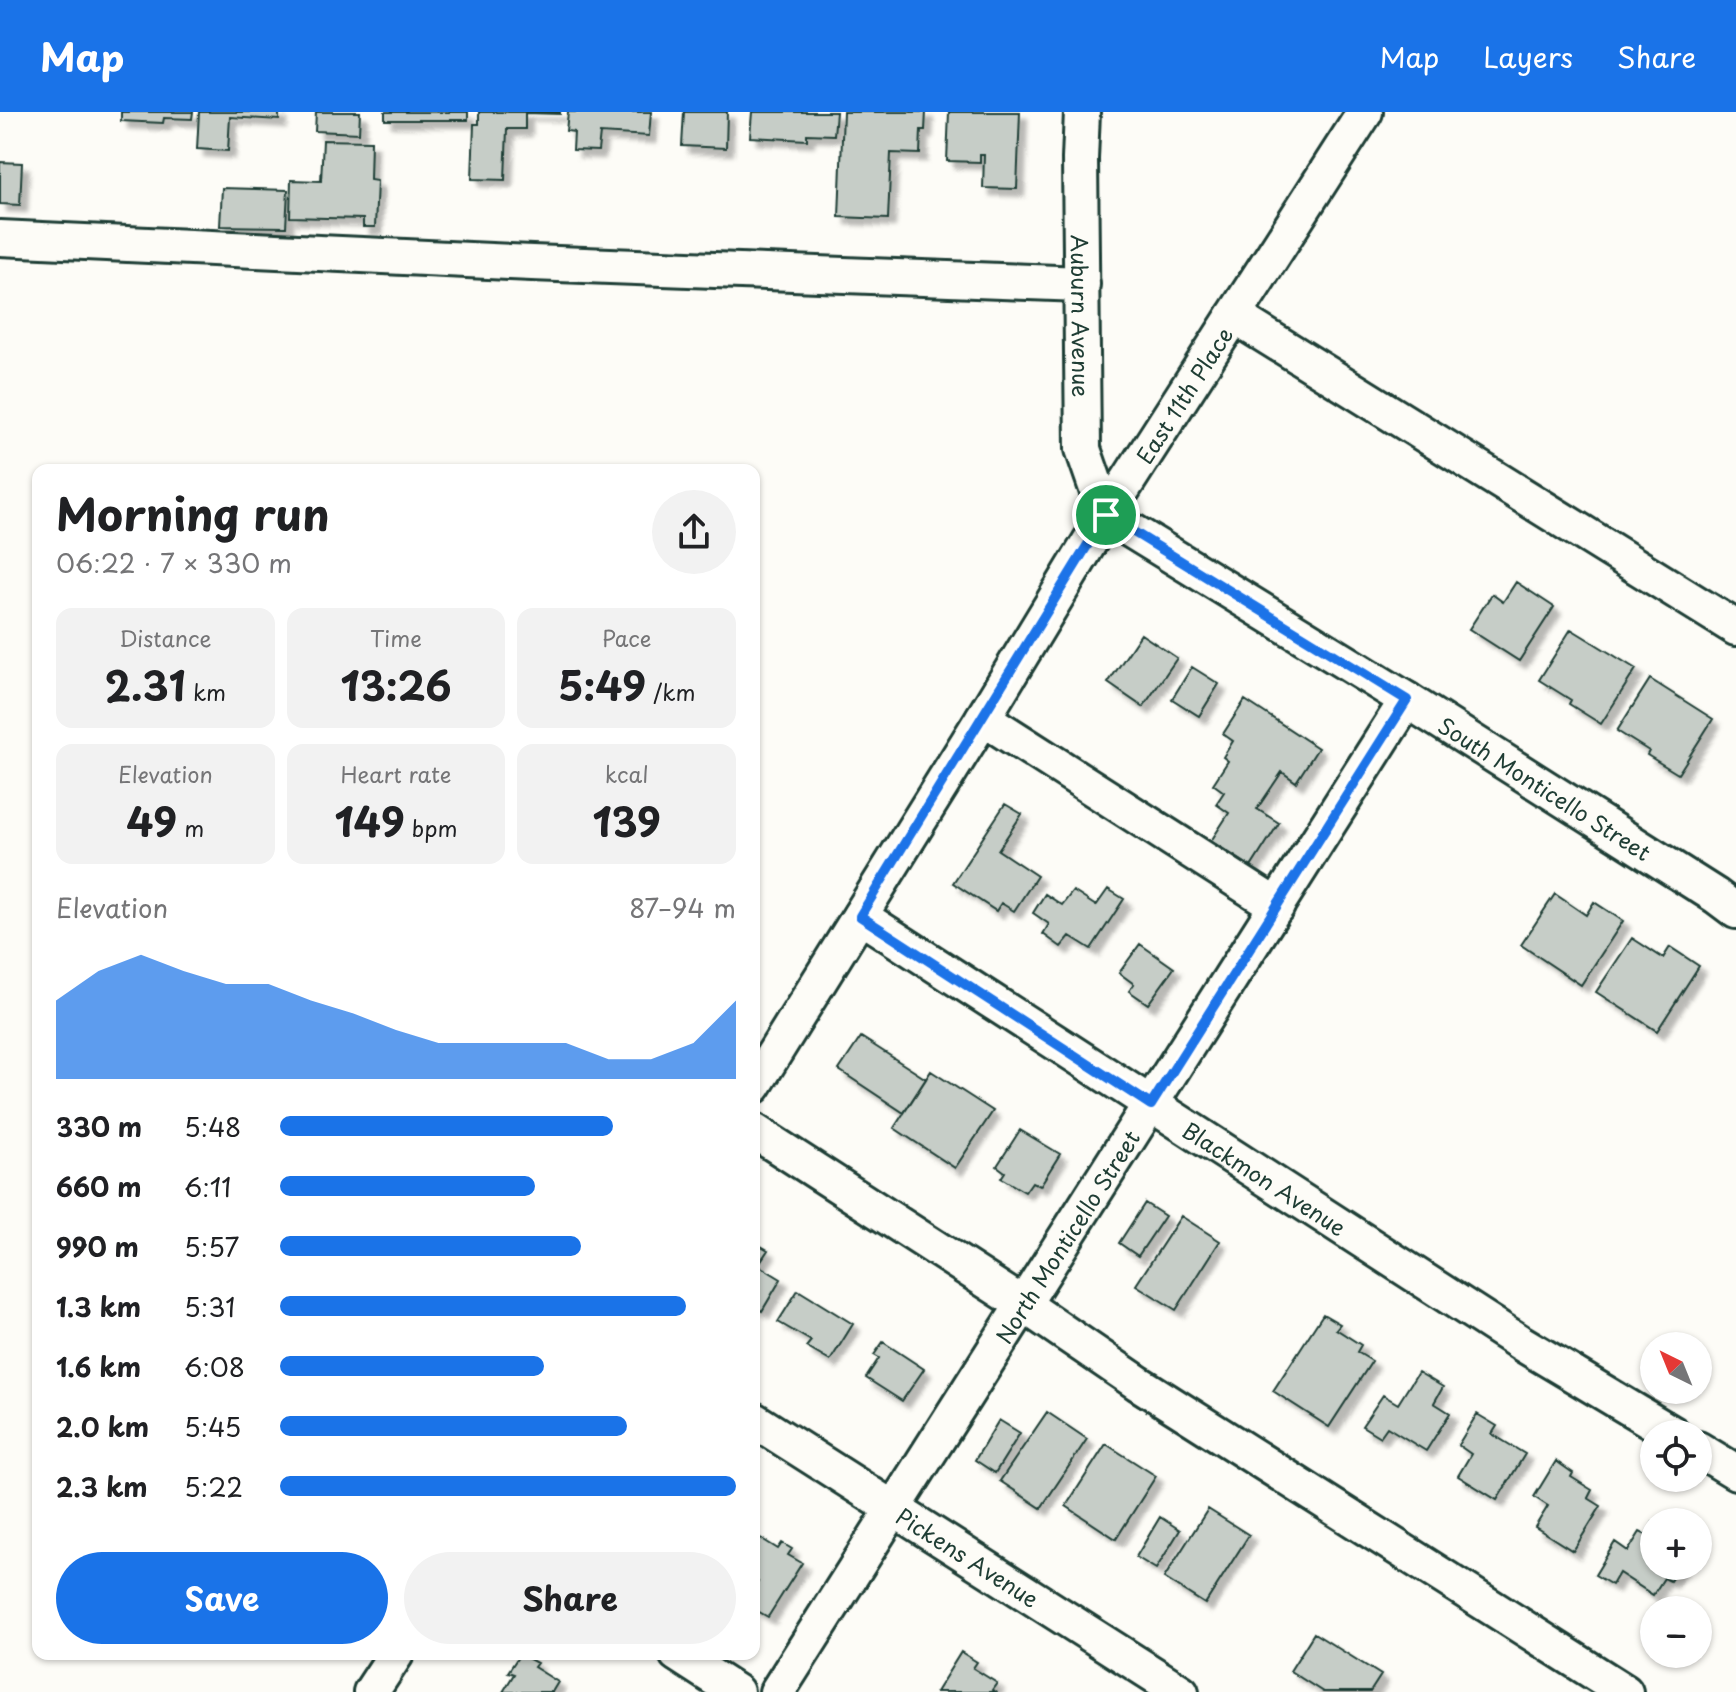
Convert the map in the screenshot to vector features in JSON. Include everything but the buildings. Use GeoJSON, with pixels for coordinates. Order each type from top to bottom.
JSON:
{"type":"FeatureCollection","features":[{"type":"Feature","properties":{"kind":"street","name":"Auburn Avenue"},"geometry":{"type":"LineString","coordinates":[[1082,112],[1083,449],[1106,515]]}},
{"type":"Feature","properties":{"kind":"street","name":"East 11th Place"},"geometry":{"type":"LineString","coordinates":[[760,1076],[1106,515],[1365,112]]}},
{"type":"Feature","properties":{"kind":"street"},"geometry":{"type":"LineString","coordinates":[[0,238],[1082,284]]}},
{"type":"Feature","properties":{"kind":"street"},"geometry":{"type":"LineString","coordinates":[[1234,316],[1736,628]]}},
{"type":"Feature","properties":{"kind":"street","name":"South Monticello Street"},"geometry":{"type":"LineString","coordinates":[[1106,515],[1407,700],[1736,911]]}},
{"type":"Feature","properties":{"kind":"street","name":"North Monticello Street"},"geometry":{"type":"LineString","coordinates":[[777,1692],[1407,700]]}},
{"type":"Feature","properties":{"kind":"street"},"geometry":{"type":"LineString","coordinates":[[983,718],[1277,906]]}},
{"type":"Feature","properties":{"kind":"street","name":"Blackmon Avenue"},"geometry":{"type":"LineString","coordinates":[[860,916],[1521,1343],[1650,1420]]}},
{"type":"Feature","properties":{"kind":"street"},"geometry":{"type":"LineString","coordinates":[[760,1135],[1024,1305],[1138,1383],[1625,1692]]}},
{"type":"Feature","properties":{"kind":"street","name":"Pickens Avenue"},"geometry":{"type":"LineString","coordinates":[[760,1424],[1181,1692]]}},
{"type":"Feature","properties":{"kind":"street"},"geometry":{"type":"LineString","coordinates":[[1712,1457],[1736,1472]]}},
{"type":"Feature","properties":{"kind":"street"},"geometry":{"type":"LineString","coordinates":[[371,1692],[392,1660]]}},
{"type":"Feature","properties":{"kind":"street"},"geometry":{"type":"LineString","coordinates":[[686,1660],[736,1692]]}},
{"type":"Feature","properties":{"kind":"route"},"geometry":{"type":"LineString","coordinates":[[1106,515],[1407,700],[1151,1105],[860,916],[1106,515]]}}]}
